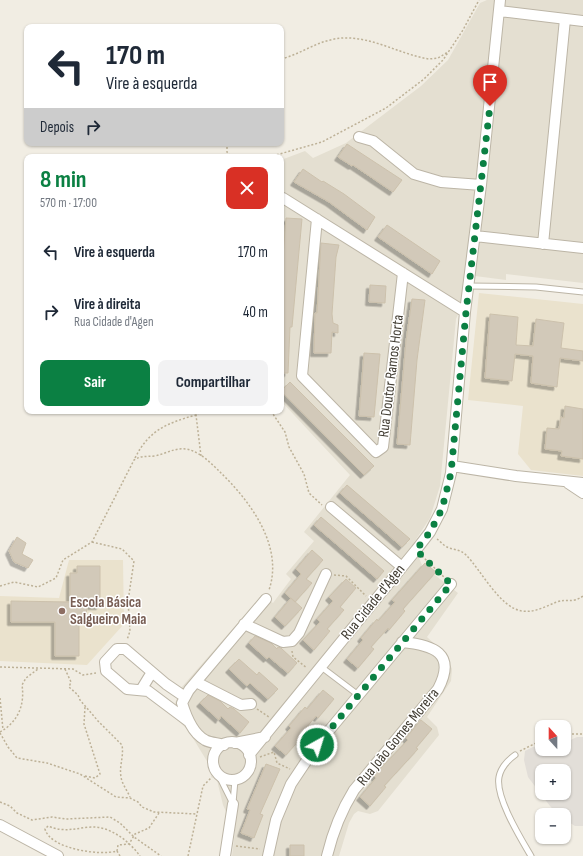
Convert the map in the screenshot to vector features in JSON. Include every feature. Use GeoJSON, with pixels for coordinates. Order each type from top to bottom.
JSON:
{"type":"FeatureCollection","features":[{"type":"Feature","properties":{"kind":"street","name":"Rua Cidade d'Agen"},"geometry":{"type":"LineString","coordinates":[[250,758],[264,737],[317,670],[430,532],[442,509],[452,466],[466,312],[500,0]]}},
{"type":"Feature","properties":{"kind":"street"},"geometry":{"type":"LineString","coordinates":[[499,11],[583,21]]}},
{"type":"Feature","properties":{"kind":"street"},"geometry":{"type":"LineString","coordinates":[[543,244],[566,19]]}},
{"type":"Feature","properties":{"kind":"street"},"geometry":{"type":"LineString","coordinates":[[359,137],[373,141],[414,174],[441,182],[481,185]]}},
{"type":"Feature","properties":{"kind":"street"},"geometry":{"type":"LineString","coordinates":[[284,199],[466,312]]}},
{"type":"Feature","properties":{"kind":"street","name":"Rua Doutor Ramos Horta"},"geometry":{"type":"LineString","coordinates":[[317,219],[302,376],[376,452],[383,447],[404,273]]}},
{"type":"Feature","properties":{"kind":"street"},"geometry":{"type":"LineString","coordinates":[[475,236],[583,248]]}},
{"type":"Feature","properties":{"kind":"street"},"geometry":{"type":"LineString","coordinates":[[452,466],[583,483]]}},
{"type":"Feature","properties":{"kind":"street"},"geometry":{"type":"LineString","coordinates":[[566,482],[583,493]]}},
{"type":"Feature","properties":{"kind":"street"},"geometry":{"type":"LineString","coordinates":[[331,507],[402,566]]}},
{"type":"Feature","properties":{"kind":"street"},"geometry":{"type":"LineString","coordinates":[[244,624],[282,642],[289,641],[299,634],[326,574]]}},
{"type":"Feature","properties":{"kind":"street"},"geometry":{"type":"LineString","coordinates":[[269,853],[276,820],[291,784],[298,773],[317,745],[357,694],[451,584]]}},
{"type":"Feature","properties":{"kind":"street"},"geometry":{"type":"LineString","coordinates":[[188,721],[182,703],[185,697],[266,599]]}},
{"type":"Feature","properties":{"kind":"street","name":"Rua João Gomes Moreira"},"geometry":{"type":"LineString","coordinates":[[327,856],[332,834],[343,808],[354,790],[438,689],[445,675],[443,660],[433,648],[421,644],[402,642]]}},
{"type":"Feature","properties":{"kind":"street"},"geometry":{"type":"LineString","coordinates":[[185,697],[124,649],[117,649],[106,662],[106,671],[127,689],[148,691],[188,721],[205,740],[216,770],[223,778],[236,780],[246,773],[250,758],[246,749],[235,743]]}},
{"type":"Feature","properties":{"kind":"street"},"geometry":{"type":"LineString","coordinates":[[141,690],[152,672]]}},
{"type":"Feature","properties":{"kind":"street"},"geometry":{"type":"LineString","coordinates":[[196,682],[242,705],[251,704]]}},
{"type":"Feature","properties":{"kind":"street"},"geometry":{"type":"LineString","coordinates":[[205,740],[224,745],[264,737]]}},
{"type":"Feature","properties":{"kind":"street"},"geometry":{"type":"LineString","coordinates":[[216,770],[215,752],[224,745]]}},
{"type":"Feature","properties":{"kind":"street"},"geometry":{"type":"LineString","coordinates":[[225,856],[233,804]]}},
{"type":"Feature","properties":{"kind":"street"},"geometry":{"type":"LineString","coordinates":[[0,825],[58,856]]}},
{"type":"Feature","properties":{"kind":"lane"},"geometry":{"type":"LineString","coordinates":[[469,286],[536,287],[583,292]]}},
{"type":"Feature","properties":{"kind":"lane"},"geometry":{"type":"LineString","coordinates":[[317,670],[357,694]]}},
{"type":"Feature","properties":{"kind":"lane"},"geometry":{"type":"LineString","coordinates":[[515,755],[507,761],[499,777],[502,800],[519,837],[531,856]]}},
{"type":"Feature","properties":{"kind":"lane"},"geometry":{"type":"LineString","coordinates":[[216,770],[233,804]]}},
{"type":"Feature","properties":{"kind":"lane"},"geometry":{"type":"LineString","coordinates":[[233,804],[236,780]]}},
{"type":"Feature","properties":{"kind":"path"},"geometry":{"type":"LineString","coordinates":[[280,154],[322,142],[386,108],[424,79],[443,60],[478,0]]}},
{"type":"Feature","properties":{"kind":"path"},"geometry":{"type":"LineString","coordinates":[[284,59],[315,44],[345,37],[361,38],[430,59],[438,58],[449,51]]}},
{"type":"Feature","properties":{"kind":"path"},"geometry":{"type":"LineString","coordinates":[[273,414],[285,432],[289,447],[304,474],[309,493],[321,504],[331,507]]}},
{"type":"Feature","properties":{"kind":"path"},"geometry":{"type":"LineString","coordinates":[[0,586],[14,582],[38,587],[56,578],[63,560],[92,542],[139,450],[152,434],[170,422],[196,415],[201,456]]}},
{"type":"Feature","properties":{"kind":"path"},"geometry":{"type":"LineString","coordinates":[[134,460],[141,456],[154,456],[170,450],[182,449],[194,451],[233,485],[250,504],[261,526],[273,558],[271,584],[266,599]]}},
{"type":"Feature","properties":{"kind":"path"},"geometry":{"type":"LineString","coordinates":[[430,532],[447,547],[457,549],[466,555],[504,601],[512,608],[522,611],[533,611],[559,601],[576,601],[583,596]]}},
{"type":"Feature","properties":{"kind":"path"},"geometry":{"type":"LineString","coordinates":[[92,542],[122,549],[134,561],[128,601],[130,631],[124,649]]}},
{"type":"Feature","properties":{"kind":"path"},"geometry":{"type":"LineString","coordinates":[[416,550],[451,584]]}},
{"type":"Feature","properties":{"kind":"path"},"geometry":{"type":"LineString","coordinates":[[326,574],[346,576],[373,602]]}},
{"type":"Feature","properties":{"kind":"path"},"geometry":{"type":"LineString","coordinates":[[289,641],[293,657],[317,670]]}},
{"type":"Feature","properties":{"kind":"path"},"geometry":{"type":"LineString","coordinates":[[0,667],[73,669],[83,675],[106,671]]}},
{"type":"Feature","properties":{"kind":"path"},"geometry":{"type":"LineString","coordinates":[[40,668],[26,678],[22,685],[24,698],[18,716],[11,726],[0,733],[8,748],[17,758],[47,763],[84,776],[95,778],[100,774],[84,724],[85,706]]}},
{"type":"Feature","properties":{"kind":"path"},"geometry":{"type":"LineString","coordinates":[[65,669],[72,682],[69,687],[78,695],[85,706],[122,745],[123,759],[120,775],[122,783],[130,798]]}},
{"type":"Feature","properties":{"kind":"path"},"geometry":{"type":"LineString","coordinates":[[0,698],[2,704],[0,711],[3,730]]}},
{"type":"Feature","properties":{"kind":"path"},"geometry":{"type":"LineString","coordinates":[[251,704],[276,723]]}},
{"type":"Feature","properties":{"kind":"path"},"geometry":{"type":"LineString","coordinates":[[571,734],[583,734]]}},
{"type":"Feature","properties":{"kind":"path"},"geometry":{"type":"LineString","coordinates":[[515,755],[535,744]]}},
{"type":"Feature","properties":{"kind":"path"},"geometry":{"type":"LineString","coordinates":[[250,758],[274,752],[277,763],[298,773]]}},
{"type":"Feature","properties":{"kind":"path"},"geometry":{"type":"LineString","coordinates":[[188,856],[203,786],[216,770]]}},
{"type":"Feature","properties":{"kind":"path"},"geometry":{"type":"LineString","coordinates":[[84,776],[116,797],[130,798],[138,802],[142,807],[159,813],[197,814]]}},
{"type":"Feature","properties":{"kind":"path"},"geometry":{"type":"LineString","coordinates":[[0,802],[10,806],[17,812],[32,820],[52,817],[66,819],[110,817],[120,823],[134,836],[161,856]]}},
{"type":"Feature","properties":{"kind":"path"},"geometry":{"type":"LineString","coordinates":[[129,844],[135,834],[149,828],[159,813]]}},
{"type":"Feature","properties":{"kind":"path"},"geometry":{"type":"LineString","coordinates":[[117,851],[111,855],[89,855],[74,850],[53,839],[46,834],[45,829],[48,826],[65,830],[91,827],[105,828],[129,844],[140,856]]}},
{"type":"Feature","properties":{"kind":"path"},"geometry":{"type":"LineString","coordinates":[[120,856],[117,851],[118,845],[129,844]]}},
{"type":"Feature","properties":{"kind":"path"},"geometry":{"type":"LineString","coordinates":[[226,845],[269,853]]}},
{"type":"Feature","properties":{"kind":"shaded area"},"geometry":{"type":"Polygon","coordinates":[[[487,0],[583,0],[583,283],[506,274],[506,280],[475,276],[456,319],[440,486],[430,518],[413,544],[422,565],[458,593],[427,637],[446,655],[452,669],[451,681],[427,717],[437,727],[439,735],[378,811],[370,814],[358,811],[354,814],[349,823],[339,856],[232,856],[235,831],[223,805],[216,776],[188,730],[171,714],[181,688],[262,595],[273,603],[291,579],[286,574],[314,541],[304,532],[350,475],[284,404],[284,159],[305,151],[313,158],[346,143],[421,86],[448,60],[480,3],[487,0]]]}},
{"type":"Feature","properties":{"kind":"shaded area"},"geometry":{"type":"Polygon","coordinates":[[[479,293],[583,304],[583,476],[531,470],[518,454],[523,406],[468,400],[479,293]]]}},
{"type":"Feature","properties":{"kind":"shaded area","name":"Escola Básica Salgueiro Maia"},"geometry":{"type":"Polygon","coordinates":[[[69,560],[123,560],[124,624],[87,665],[0,661],[0,596],[59,598],[69,560]]]}},
{"type":"Feature","properties":{"kind":"shaded area"},"geometry":{"type":"Polygon","coordinates":[[[577,737],[583,737],[583,826],[575,826],[571,823],[571,808],[552,808],[545,800],[571,800],[571,764],[535,764],[535,786],[528,777],[524,760],[525,751],[535,747],[535,756],[571,756],[571,740],[577,737]]]}},
{"type":"Feature","properties":{"kind":"building"},"geometry":{"type":"Polygon","coordinates":[[[347,144],[402,180],[393,192],[353,165],[352,166],[338,157],[347,144]]]}},
{"type":"Feature","properties":{"kind":"building"},"geometry":{"type":"Polygon","coordinates":[[[303,169],[322,182],[323,181],[344,194],[375,217],[367,230],[329,202],[294,182],[303,169]]]}},
{"type":"Feature","properties":{"kind":"building"},"geometry":{"type":"Polygon","coordinates":[[[286,218],[302,219],[292,327],[290,327],[288,373],[284,373],[284,244],[286,218]]]}},
{"type":"Feature","properties":{"kind":"building"},"geometry":{"type":"Polygon","coordinates":[[[387,225],[440,261],[432,274],[378,237],[387,225]]]}},
{"type":"Feature","properties":{"kind":"building"},"geometry":{"type":"Polygon","coordinates":[[[321,243],[339,245],[336,257],[332,314],[333,323],[338,325],[338,333],[332,332],[331,353],[314,353],[315,313],[317,313],[321,243]]]}},
{"type":"Feature","properties":{"kind":"building"},"geometry":{"type":"Polygon","coordinates":[[[370,285],[386,286],[385,303],[369,302],[370,285]]]}},
{"type":"Feature","properties":{"kind":"building"},"geometry":{"type":"Polygon","coordinates":[[[412,299],[425,300],[417,360],[410,445],[397,444],[406,341],[412,299]]]}},
{"type":"Feature","properties":{"kind":"building"},"geometry":{"type":"Polygon","coordinates":[[[490,314],[518,317],[516,345],[533,346],[536,319],[564,323],[561,348],[583,351],[583,361],[560,358],[557,387],[531,383],[533,356],[515,354],[512,381],[485,378],[490,314]]]}},
{"type":"Feature","properties":{"kind":"building"},"geometry":{"type":"Polygon","coordinates":[[[364,353],[380,354],[374,417],[359,416],[364,353]]]}},
{"type":"Feature","properties":{"kind":"building"},"geometry":{"type":"Polygon","coordinates":[[[290,382],[374,466],[364,475],[284,394],[284,388],[290,382]]]}},
{"type":"Feature","properties":{"kind":"building"},"geometry":{"type":"Polygon","coordinates":[[[565,406],[583,409],[583,459],[561,456],[562,451],[545,449],[547,428],[559,429],[561,417],[564,418],[565,406]]]}},
{"type":"Feature","properties":{"kind":"building"},"geometry":{"type":"Polygon","coordinates":[[[347,485],[410,539],[402,547],[340,493],[347,485]]]}},
{"type":"Feature","properties":{"kind":"building"},"geometry":{"type":"Polygon","coordinates":[[[321,517],[384,571],[377,579],[314,525],[321,517]]]}},
{"type":"Feature","properties":{"kind":"building"},"geometry":{"type":"Polygon","coordinates":[[[17,537],[26,543],[22,554],[33,560],[28,568],[14,562],[9,551],[17,537]]]}},
{"type":"Feature","properties":{"kind":"building"},"geometry":{"type":"Polygon","coordinates":[[[312,550],[323,560],[306,579],[312,583],[295,602],[285,593],[301,574],[296,569],[312,550]]]}},
{"type":"Feature","properties":{"kind":"building"},"geometry":{"type":"Polygon","coordinates":[[[425,563],[436,572],[403,609],[405,611],[389,630],[388,628],[371,647],[374,649],[358,668],[347,659],[363,640],[361,638],[377,619],[378,621],[395,602],[392,600],[425,563]]]}},
{"type":"Feature","properties":{"kind":"building"},"geometry":{"type":"Polygon","coordinates":[[[77,566],[100,566],[100,606],[87,606],[86,620],[79,620],[79,656],[55,656],[55,622],[11,622],[11,601],[70,602],[70,573],[77,573],[77,566]]]}},
{"type":"Feature","properties":{"kind":"building"},"geometry":{"type":"Polygon","coordinates":[[[346,579],[356,588],[340,607],[344,610],[327,629],[330,631],[314,650],[303,640],[320,622],[317,619],[333,601],[329,597],[346,579]]]}},
{"type":"Feature","properties":{"kind":"building"},"geometry":{"type":"Polygon","coordinates":[[[291,598],[302,608],[285,626],[275,617],[291,598]]]}},
{"type":"Feature","properties":{"kind":"building"},"geometry":{"type":"Polygon","coordinates":[[[255,636],[271,643],[277,649],[278,647],[281,648],[297,663],[288,673],[269,657],[267,659],[249,643],[255,636]]]}},
{"type":"Feature","properties":{"kind":"building"},"geometry":{"type":"Polygon","coordinates":[[[239,659],[257,675],[259,672],[278,689],[268,699],[250,683],[247,686],[229,669],[239,659]]]}},
{"type":"Feature","properties":{"kind":"building"},"geometry":{"type":"Polygon","coordinates":[[[323,690],[334,699],[318,718],[316,716],[300,735],[302,737],[286,755],[275,746],[291,728],[289,726],[305,707],[307,709],[323,690]]]}},
{"type":"Feature","properties":{"kind":"building"},"geometry":{"type":"Polygon","coordinates":[[[208,695],[220,701],[228,709],[230,707],[234,709],[249,722],[240,733],[221,716],[219,720],[200,703],[208,695]]]}},
{"type":"Feature","properties":{"kind":"building"},"geometry":{"type":"Polygon","coordinates":[[[421,720],[432,729],[416,748],[418,749],[384,786],[386,787],[370,806],[360,797],[376,778],[374,776],[379,770],[408,740],[406,738],[421,720]]]}},
{"type":"Feature","properties":{"kind":"building"},"geometry":{"type":"Polygon","coordinates":[[[266,764],[280,769],[260,814],[263,815],[254,838],[241,833],[250,810],[247,809],[266,764]]]}},
{"type":"Feature","properties":{"kind":"building"},"geometry":{"type":"Polygon","coordinates":[[[290,845],[304,845],[304,856],[290,856],[290,845]]]}},
{"type":"Feature","properties":{"kind":"place","name":"Escola Básica Salgueiro Maia"},"geometry":{"type":"Point","coordinates":[62,611]}},
{"type":"Feature","properties":{"kind":"route"},"geometry":{"type":"LineString","coordinates":[[317,745],[357,694],[451,584],[416,550],[430,532],[442,509],[451,473],[466,312],[490,106]]}}]}
